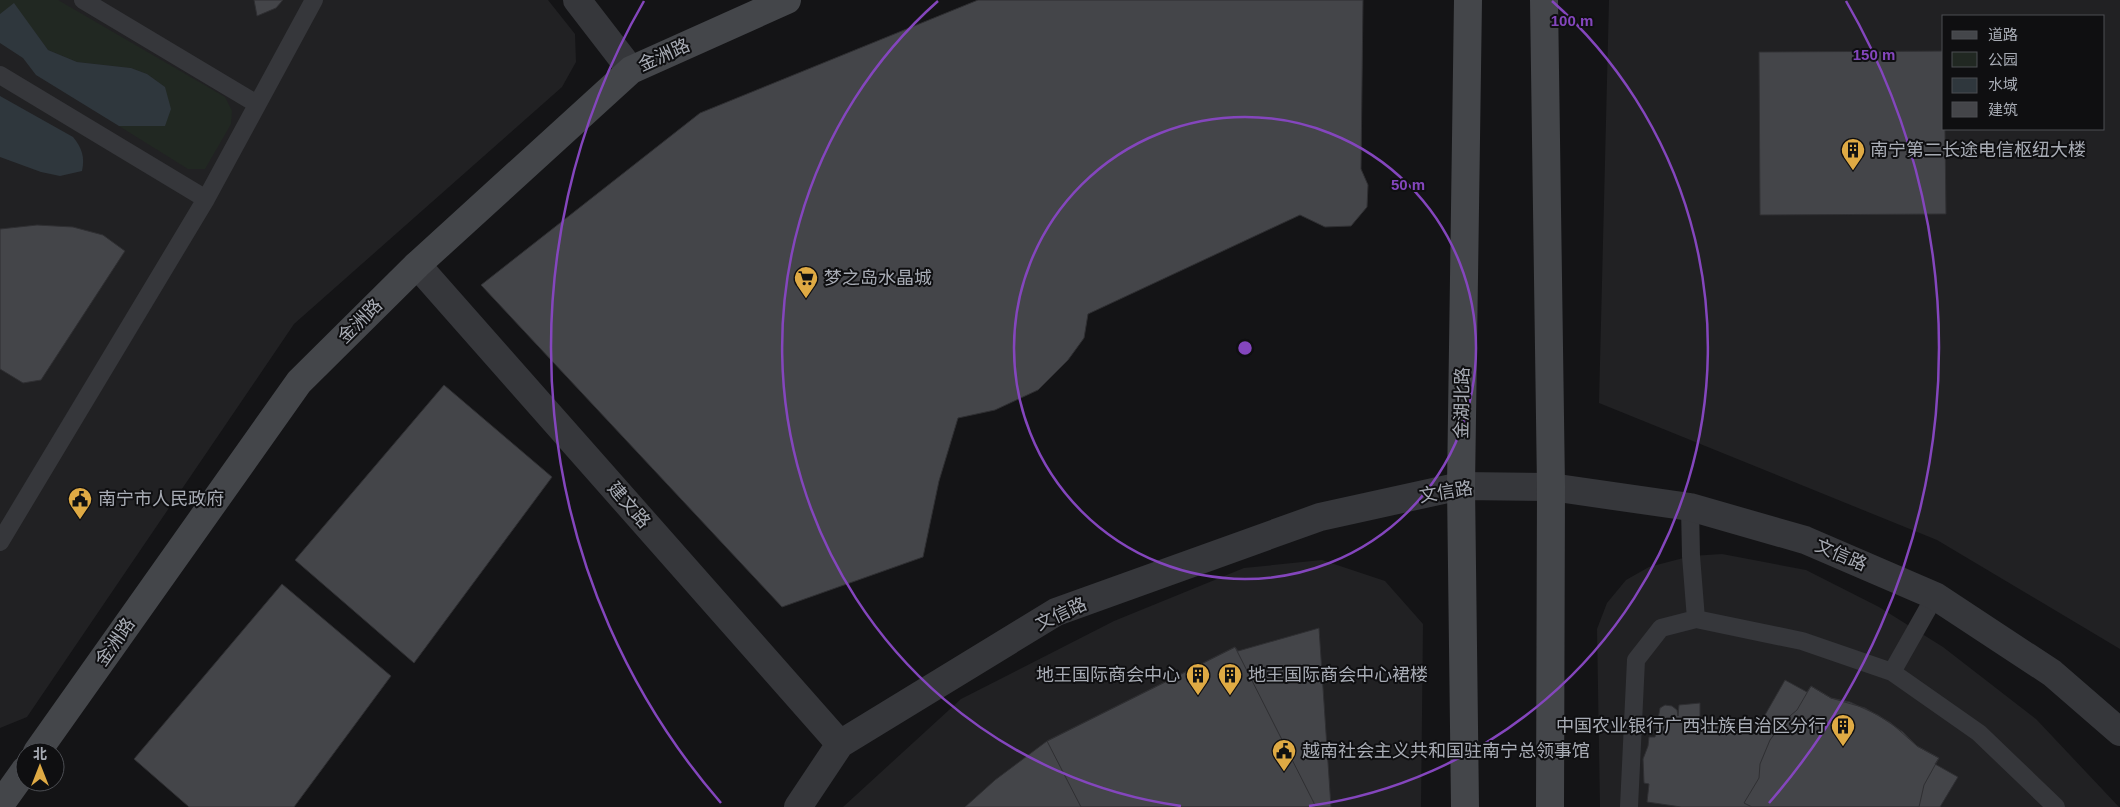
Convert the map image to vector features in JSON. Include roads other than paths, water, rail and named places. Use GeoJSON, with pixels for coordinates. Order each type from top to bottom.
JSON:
{"type":"FeatureCollection","features":[{"type":"Feature","properties":{"kind":"main road","name":"金洲路"},"geometry":{"type":"LineString","coordinates":[[45,742],[299,382],[417,265],[631,70],[786,0]]}},
{"type":"Feature","properties":{"kind":"main road","name":"金湖北路"},"geometry":{"type":"LineString","coordinates":[[1465,807],[1461,486],[1468,0]]}},
{"type":"Feature","properties":{"kind":"main road"},"geometry":{"type":"LineString","coordinates":[[1544,0],[1551,487],[1550,807]]}},
{"type":"Feature","properties":{"kind":"main road"},"geometry":{"type":"LineString","coordinates":[[0,805],[15,784]]}},
{"type":"Feature","properties":{"kind":"street"},"geometry":{"type":"LineString","coordinates":[[577,0],[631,70]]}},
{"type":"Feature","properties":{"kind":"street","name":"建文路"},"geometry":{"type":"LineString","coordinates":[[417,265],[840,744]]}},
{"type":"Feature","properties":{"kind":"street","name":"文信路"},"geometry":{"type":"LineString","coordinates":[[798,807],[840,744],[1056,612],[1320,517],[1461,486],[1551,487],[1690,507],[1805,540],[1935,596],[2052,673],[2120,732]]}},
{"type":"Feature","properties":{"kind":"lane"},"geometry":{"type":"LineString","coordinates":[[82,0],[257,104]]}},
{"type":"Feature","properties":{"kind":"lane"},"geometry":{"type":"LineString","coordinates":[[0,542],[206,199],[314,0]]}},
{"type":"Feature","properties":{"kind":"lane"},"geometry":{"type":"LineString","coordinates":[[0,75],[206,199]]}},
{"type":"Feature","properties":{"kind":"lane"},"geometry":{"type":"LineString","coordinates":[[1690,507],[1691,556],[1696,619]]}},
{"type":"Feature","properties":{"kind":"lane"},"geometry":{"type":"LineString","coordinates":[[1892,672],[1935,596]]}},
{"type":"Feature","properties":{"kind":"lane"},"geometry":{"type":"LineString","coordinates":[[1629,807],[1636,660],[1661,628],[1696,619],[1802,641],[1892,672],[1979,733],[2056,807]]}},
{"type":"Feature","properties":{"kind":"water"},"geometry":{"type":"Polygon","coordinates":[[[14,3],[48,50],[77,62],[131,68],[147,74],[165,87],[171,109],[165,126],[119,126],[36,75],[23,58],[0,43],[0,14],[14,3]]]}},
{"type":"Feature","properties":{"kind":"water"},"geometry":{"type":"Polygon","coordinates":[[[0,96],[73,137],[82,153],[82,171],[60,176],[41,172],[0,157],[0,96]]]}},
{"type":"Feature","properties":{"kind":"place","name":"南宁第二长途电信枢纽大楼"},"geometry":{"type":"Point","coordinates":[1853,171]}},
{"type":"Feature","properties":{"kind":"place","name":"梦之岛水晶城"},"geometry":{"type":"Point","coordinates":[806,299]}},
{"type":"Feature","properties":{"kind":"place","name":"南宁市人民政府"},"geometry":{"type":"Point","coordinates":[80,520]}},
{"type":"Feature","properties":{"kind":"place","name":"地王国际商会中心"},"geometry":{"type":"Point","coordinates":[1198,696]}},
{"type":"Feature","properties":{"kind":"place","name":"地王国际商会中心裙楼"},"geometry":{"type":"Point","coordinates":[1230,696]}},
{"type":"Feature","properties":{"kind":"place","name":"中国农业银行广西壮族自治区分行"},"geometry":{"type":"Point","coordinates":[1843,747]}},
{"type":"Feature","properties":{"kind":"place","name":"越南社会主义共和国驻南宁总领事馆"},"geometry":{"type":"Point","coordinates":[1284,772]}}]}
